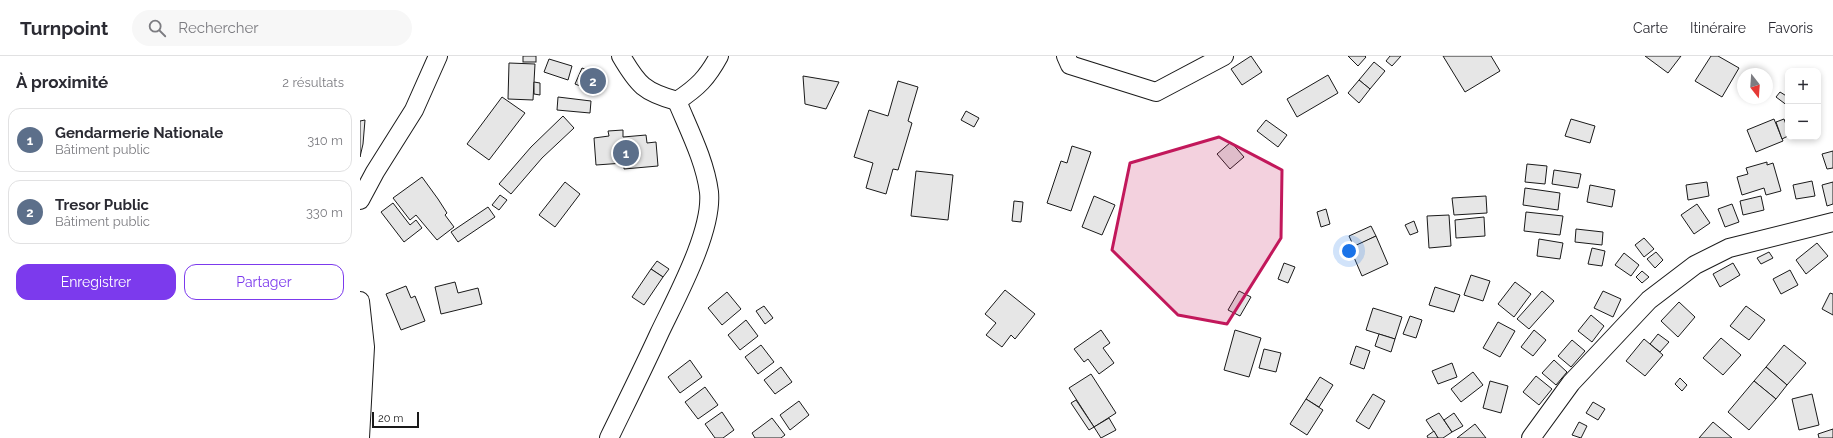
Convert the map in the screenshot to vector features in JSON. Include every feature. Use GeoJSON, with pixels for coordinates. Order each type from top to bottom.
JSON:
{"type":"FeatureCollection","features":[{"type":"Feature","properties":{"kind":"street"},"geometry":{"type":"LineString","coordinates":[[360,200],[375,172],[414,110],[438,56]]}},
{"type":"Feature","properties":{"kind":"street"},"geometry":{"type":"LineString","coordinates":[[621,56],[638,82],[654,95],[677,101],[697,88],[711,70],[719,56]]}},
{"type":"Feature","properties":{"kind":"street"},"geometry":{"type":"LineString","coordinates":[[1066,56],[1070,65],[1156,92],[1224,56]]}},
{"type":"Feature","properties":{"kind":"street"},"geometry":{"type":"LineString","coordinates":[[609,438],[681,289],[704,232],[709,211],[709,192],[703,166],[677,101]]}},
{"type":"Feature","properties":{"kind":"street"},"geometry":{"type":"LineString","coordinates":[[1531,438],[1571,383],[1649,300],[1695,265],[1729,248],[1833,222]]}},
{"type":"Feature","properties":{"kind":"street"},"geometry":{"type":"LineString","coordinates":[[360,301],[364,347],[360,438]]}},
{"type":"Feature","properties":{"kind":"highlighted area"},"geometry":{"type":"Polygon","coordinates":[[[1219,137],[1282,170],[1281,238],[1227,324],[1178,315],[1112,250],[1130,163],[1219,137]]]}},
{"type":"Feature","properties":{"kind":"building"},"geometry":{"type":"Polygon","coordinates":[[[523,56],[536,56],[536,62],[523,62],[523,56]]]}},
{"type":"Feature","properties":{"kind":"building"},"geometry":{"type":"Polygon","coordinates":[[[1251,56],[1262,72],[1242,85],[1231,69],[1251,56]]]}},
{"type":"Feature","properties":{"kind":"building"},"geometry":{"type":"Polygon","coordinates":[[[1348,56],[1365,56],[1366,57],[1358,66],[1348,56]]]}},
{"type":"Feature","properties":{"kind":"building"},"geometry":{"type":"Polygon","coordinates":[[[1390,56],[1401,56],[1392,66],[1386,61],[1390,56]]]}},
{"type":"Feature","properties":{"kind":"building"},"geometry":{"type":"Polygon","coordinates":[[[1443,56],[1491,56],[1500,71],[1465,92],[1443,56]]]}},
{"type":"Feature","properties":{"kind":"building"},"geometry":{"type":"Polygon","coordinates":[[[1645,56],[1681,56],[1668,73],[1645,56]]]}},
{"type":"Feature","properties":{"kind":"building"},"geometry":{"type":"Polygon","coordinates":[[[1711,56],[1718,56],[1739,68],[1737,68],[1737,71],[1722,97],[1695,81],[1711,56]]]}},
{"type":"Feature","properties":{"kind":"building"},"geometry":{"type":"Polygon","coordinates":[[[549,59],[572,66],[568,80],[544,72],[549,59]]]}},
{"type":"Feature","properties":{"kind":"building"},"geometry":{"type":"Polygon","coordinates":[[[1374,62],[1385,71],[1370,89],[1359,80],[1374,62]]]}},
{"type":"Feature","properties":{"kind":"building"},"geometry":{"type":"Polygon","coordinates":[[[509,63],[535,64],[533,100],[508,99],[509,63]]]}},
{"type":"Feature","properties":{"kind":"building"},"geometry":{"type":"Polygon","coordinates":[[[582,68],[604,77],[598,93],[575,84],[582,68]]]}},
{"type":"Feature","properties":{"kind":"building"},"geometry":{"type":"Polygon","coordinates":[[[1328,75],[1338,93],[1297,117],[1287,99],[1328,75]]]}},
{"type":"Feature","properties":{"kind":"building"},"geometry":{"type":"Polygon","coordinates":[[[803,76],[839,82],[826,109],[805,104],[803,76]]]}},
{"type":"Feature","properties":{"kind":"building"},"geometry":{"type":"Polygon","coordinates":[[[1359,80],[1370,89],[1359,103],[1348,93],[1359,80]]]}},
{"type":"Feature","properties":{"kind":"building"},"geometry":{"type":"Polygon","coordinates":[[[898,81],[918,87],[908,121],[912,123],[898,170],[893,169],[886,194],[866,188],[873,163],[854,157],[869,110],[888,116],[898,81]]]}},
{"type":"Feature","properties":{"kind":"building"},"geometry":{"type":"Polygon","coordinates":[[[534,82],[540,83],[540,95],[534,94],[534,82]]]}},
{"type":"Feature","properties":{"kind":"building"},"geometry":{"type":"Polygon","coordinates":[[[1780,92],[1785,95],[1785,104],[1776,97],[1780,92]]]}},
{"type":"Feature","properties":{"kind":"building"},"geometry":{"type":"Polygon","coordinates":[[[502,97],[525,113],[489,160],[467,144],[502,97]]]}},
{"type":"Feature","properties":{"kind":"building"},"geometry":{"type":"Polygon","coordinates":[[[558,97],[591,101],[590,113],[557,110],[558,97]]]}},
{"type":"Feature","properties":{"kind":"building"},"geometry":{"type":"Polygon","coordinates":[[[966,111],[979,118],[974,127],[961,120],[966,111]]]}},
{"type":"Feature","properties":{"kind":"building"},"geometry":{"type":"Polygon","coordinates":[[[563,116],[574,128],[542,158],[511,194],[499,184],[531,147],[563,116]]]}},
{"type":"Feature","properties":{"kind":"building"},"geometry":{"type":"Polygon","coordinates":[[[1571,119],[1595,126],[1590,143],[1565,136],[1571,119]]]}},
{"type":"Feature","properties":{"kind":"building"},"geometry":{"type":"Polygon","coordinates":[[[1774,119],[1783,141],[1756,152],[1747,130],[1774,119]]]}},
{"type":"Feature","properties":{"kind":"building"},"geometry":{"type":"Polygon","coordinates":[[[1784,119],[1785,122],[1785,138],[1782,139],[1776,122],[1784,119]]]}},
{"type":"Feature","properties":{"kind":"building"},"geometry":{"type":"Polygon","coordinates":[[[365,120],[363,144],[360,157],[360,121],[365,120]]]}},
{"type":"Feature","properties":{"kind":"building"},"geometry":{"type":"Polygon","coordinates":[[[1266,120],[1287,135],[1278,147],[1257,131],[1266,120]]]}},
{"type":"Feature","properties":{"kind":"building"},"geometry":{"type":"Polygon","coordinates":[[[623,130],[623,137],[646,135],[647,143],[656,142],[658,166],[624,169],[624,163],[596,165],[594,138],[609,136],[608,131],[623,130]]]}},
{"type":"Feature","properties":{"kind":"building"},"geometry":{"type":"Polygon","coordinates":[[[1231,142],[1244,157],[1230,169],[1217,154],[1231,142]]]}},
{"type":"Feature","properties":{"kind":"building"},"geometry":{"type":"Polygon","coordinates":[[[1072,146],[1091,152],[1071,211],[1047,203],[1061,161],[1067,163],[1072,146]]]}},
{"type":"Feature","properties":{"kind":"building"},"geometry":{"type":"Polygon","coordinates":[[[1833,151],[1833,168],[1827,169],[1822,154],[1833,151]]]}},
{"type":"Feature","properties":{"kind":"building"},"geometry":{"type":"Polygon","coordinates":[[[1767,162],[1767,165],[1773,163],[1781,191],[1766,195],[1764,188],[1742,195],[1737,177],[1748,174],[1746,168],[1767,162]]]}},
{"type":"Feature","properties":{"kind":"building"},"geometry":{"type":"Polygon","coordinates":[[[1527,164],[1547,166],[1545,184],[1525,182],[1527,164]]]}},
{"type":"Feature","properties":{"kind":"building"},"geometry":{"type":"Polygon","coordinates":[[[1554,170],[1581,174],[1578,188],[1552,184],[1554,170]]]}},
{"type":"Feature","properties":{"kind":"building"},"geometry":{"type":"Polygon","coordinates":[[[916,171],[953,175],[948,220],[911,216],[916,171]]]}},
{"type":"Feature","properties":{"kind":"building"},"geometry":{"type":"Polygon","coordinates":[[[422,177],[447,213],[445,215],[454,227],[437,240],[416,215],[410,220],[393,198],[422,177]]]}},
{"type":"Feature","properties":{"kind":"building"},"geometry":{"type":"Polygon","coordinates":[[[1812,181],[1815,196],[1796,199],[1793,185],[1812,181]]]}},
{"type":"Feature","properties":{"kind":"building"},"geometry":{"type":"Polygon","coordinates":[[[565,182],[580,194],[555,227],[539,215],[565,182]]]}},
{"type":"Feature","properties":{"kind":"building"},"geometry":{"type":"Polygon","coordinates":[[[1707,182],[1709,196],[1688,200],[1686,185],[1707,182]]]}},
{"type":"Feature","properties":{"kind":"building"},"geometry":{"type":"Polygon","coordinates":[[[1833,182],[1833,204],[1827,206],[1822,185],[1833,182]]]}},
{"type":"Feature","properties":{"kind":"building"},"geometry":{"type":"Polygon","coordinates":[[[1590,185],[1615,190],[1612,207],[1587,202],[1590,185]]]}},
{"type":"Feature","properties":{"kind":"building"},"geometry":{"type":"Polygon","coordinates":[[[1525,188],[1560,193],[1558,210],[1523,205],[1525,188]]]}},
{"type":"Feature","properties":{"kind":"building"},"geometry":{"type":"Polygon","coordinates":[[[500,195],[507,200],[499,210],[492,205],[500,195]]]}},
{"type":"Feature","properties":{"kind":"building"},"geometry":{"type":"Polygon","coordinates":[[[1094,196],[1115,205],[1102,235],[1082,227],[1094,196]]]}},
{"type":"Feature","properties":{"kind":"building"},"geometry":{"type":"Polygon","coordinates":[[[1486,196],[1487,213],[1454,215],[1452,198],[1486,196]]]}},
{"type":"Feature","properties":{"kind":"building"},"geometry":{"type":"Polygon","coordinates":[[[1761,196],[1764,210],[1743,215],[1740,201],[1761,196]]]}},
{"type":"Feature","properties":{"kind":"building"},"geometry":{"type":"Polygon","coordinates":[[[1014,201],[1023,202],[1021,222],[1012,221],[1014,201]]]}},
{"type":"Feature","properties":{"kind":"building"},"geometry":{"type":"Polygon","coordinates":[[[393,203],[410,225],[416,220],[422,228],[404,242],[381,212],[393,203]]]}},
{"type":"Feature","properties":{"kind":"building"},"geometry":{"type":"Polygon","coordinates":[[[1697,204],[1710,223],[1694,234],[1681,215],[1697,204]]]}},
{"type":"Feature","properties":{"kind":"building"},"geometry":{"type":"Polygon","coordinates":[[[1732,204],[1739,222],[1725,227],[1718,209],[1732,204]]]}},
{"type":"Feature","properties":{"kind":"building"},"geometry":{"type":"Polygon","coordinates":[[[488,207],[495,217],[458,242],[451,232],[488,207]]]}},
{"type":"Feature","properties":{"kind":"building"},"geometry":{"type":"Polygon","coordinates":[[[1326,209],[1330,224],[1321,227],[1317,212],[1326,209]]]}},
{"type":"Feature","properties":{"kind":"building"},"geometry":{"type":"Polygon","coordinates":[[[1526,212],[1563,216],[1560,235],[1524,231],[1526,212]]]}},
{"type":"Feature","properties":{"kind":"building"},"geometry":{"type":"Polygon","coordinates":[[[1449,215],[1451,246],[1429,248],[1427,216],[1449,215]]]}},
{"type":"Feature","properties":{"kind":"building"},"geometry":{"type":"Polygon","coordinates":[[[1484,217],[1485,236],[1456,238],[1455,220],[1484,217]]]}},
{"type":"Feature","properties":{"kind":"building"},"geometry":{"type":"Polygon","coordinates":[[[1414,221],[1418,232],[1410,235],[1405,225],[1414,221]]]}},
{"type":"Feature","properties":{"kind":"building"},"geometry":{"type":"Polygon","coordinates":[[[1371,226],[1376,236],[1354,247],[1349,236],[1371,226]]]}},
{"type":"Feature","properties":{"kind":"building"},"geometry":{"type":"Polygon","coordinates":[[[1576,229],[1603,232],[1602,245],[1575,242],[1576,229]]]}},
{"type":"Feature","properties":{"kind":"building"},"geometry":{"type":"Polygon","coordinates":[[[1376,236],[1388,264],[1362,276],[1350,248],[1376,236]]]}},
{"type":"Feature","properties":{"kind":"building"},"geometry":{"type":"Polygon","coordinates":[[[1644,238],[1654,249],[1644,257],[1635,245],[1644,238]]]}},
{"type":"Feature","properties":{"kind":"building"},"geometry":{"type":"Polygon","coordinates":[[[1539,239],[1563,243],[1560,259],[1537,256],[1539,239]]]}},
{"type":"Feature","properties":{"kind":"building"},"geometry":{"type":"Polygon","coordinates":[[[1817,243],[1828,256],[1806,274],[1796,260],[1817,243]]]}},
{"type":"Feature","properties":{"kind":"building"},"geometry":{"type":"Polygon","coordinates":[[[1592,248],[1605,251],[1602,266],[1588,264],[1592,248]]]}},
{"type":"Feature","properties":{"kind":"building"},"geometry":{"type":"Polygon","coordinates":[[[1656,252],[1663,260],[1655,268],[1647,259],[1656,252]]]}},
{"type":"Feature","properties":{"kind":"building"},"geometry":{"type":"Polygon","coordinates":[[[1769,252],[1773,258],[1761,264],[1757,258],[1769,252]]]}},
{"type":"Feature","properties":{"kind":"building"},"geometry":{"type":"Polygon","coordinates":[[[1624,253],[1639,265],[1631,276],[1615,265],[1624,253]]]}},
{"type":"Feature","properties":{"kind":"building"},"geometry":{"type":"Polygon","coordinates":[[[657,261],[669,269],[663,277],[651,269],[657,261]]]}},
{"type":"Feature","properties":{"kind":"building"},"geometry":{"type":"Polygon","coordinates":[[[1284,263],[1295,267],[1288,283],[1278,279],[1284,263]]]}},
{"type":"Feature","properties":{"kind":"building"},"geometry":{"type":"Polygon","coordinates":[[[1733,263],[1740,275],[1720,287],[1713,274],[1733,263]]]}},
{"type":"Feature","properties":{"kind":"building"},"geometry":{"type":"Polygon","coordinates":[[[651,269],[663,277],[644,305],[632,297],[651,269]]]}},
{"type":"Feature","properties":{"kind":"building"},"geometry":{"type":"Polygon","coordinates":[[[1790,270],[1798,285],[1781,294],[1773,279],[1790,270]]]}},
{"type":"Feature","properties":{"kind":"building"},"geometry":{"type":"Polygon","coordinates":[[[1642,271],[1649,277],[1642,283],[1636,277],[1642,271]]]}},
{"type":"Feature","properties":{"kind":"building"},"geometry":{"type":"Polygon","coordinates":[[[1471,275],[1490,281],[1483,301],[1464,295],[1471,275]]]}},
{"type":"Feature","properties":{"kind":"building"},"geometry":{"type":"Polygon","coordinates":[[[455,282],[458,293],[478,288],[482,304],[441,314],[435,287],[455,282]]]}},
{"type":"Feature","properties":{"kind":"building"},"geometry":{"type":"Polygon","coordinates":[[[1515,282],[1531,294],[1514,317],[1498,304],[1515,282]]]}},
{"type":"Feature","properties":{"kind":"building"},"geometry":{"type":"Polygon","coordinates":[[[406,286],[411,298],[415,296],[425,321],[401,330],[386,294],[406,286]]]}},
{"type":"Feature","properties":{"kind":"building"},"geometry":{"type":"Polygon","coordinates":[[[1435,287],[1460,295],[1454,312],[1429,305],[1435,287]]]}},
{"type":"Feature","properties":{"kind":"building"},"geometry":{"type":"Polygon","coordinates":[[[1005,290],[1035,314],[1015,339],[1011,335],[1002,347],[986,335],[996,323],[985,314],[1005,290]]]}},
{"type":"Feature","properties":{"kind":"building"},"geometry":{"type":"Polygon","coordinates":[[[1239,291],[1251,297],[1240,316],[1228,310],[1239,291]]]}},
{"type":"Feature","properties":{"kind":"building"},"geometry":{"type":"Polygon","coordinates":[[[1542,291],[1554,301],[1529,329],[1517,319],[1542,291]]]}},
{"type":"Feature","properties":{"kind":"building"},"geometry":{"type":"Polygon","coordinates":[[[1603,291],[1621,299],[1613,317],[1594,308],[1603,291]]]}},
{"type":"Feature","properties":{"kind":"building"},"geometry":{"type":"Polygon","coordinates":[[[727,292],[741,309],[722,325],[708,308],[727,292]]]}},
{"type":"Feature","properties":{"kind":"building"},"geometry":{"type":"Polygon","coordinates":[[[1830,293],[1833,294],[1833,315],[1822,309],[1830,293]]]}},
{"type":"Feature","properties":{"kind":"building"},"geometry":{"type":"Polygon","coordinates":[[[1679,302],[1695,317],[1678,337],[1661,321],[1679,302]]]}},
{"type":"Feature","properties":{"kind":"building"},"geometry":{"type":"Polygon","coordinates":[[[764,306],[773,318],[765,324],[756,311],[764,306]]]}},
{"type":"Feature","properties":{"kind":"building"},"geometry":{"type":"Polygon","coordinates":[[[1746,306],[1765,320],[1749,340],[1730,326],[1746,306]]]}},
{"type":"Feature","properties":{"kind":"building"},"geometry":{"type":"Polygon","coordinates":[[[1373,308],[1402,317],[1395,339],[1366,330],[1373,308]]]}},
{"type":"Feature","properties":{"kind":"building"},"geometry":{"type":"Polygon","coordinates":[[[1591,315],[1604,326],[1592,342],[1578,331],[1591,315]]]}},
{"type":"Feature","properties":{"kind":"building"},"geometry":{"type":"Polygon","coordinates":[[[1410,316],[1422,320],[1416,338],[1403,334],[1410,316]]]}},
{"type":"Feature","properties":{"kind":"building"},"geometry":{"type":"Polygon","coordinates":[[[746,320],[758,336],[740,350],[728,335],[746,320]]]}},
{"type":"Feature","properties":{"kind":"building"},"geometry":{"type":"Polygon","coordinates":[[[1498,322],[1515,331],[1500,357],[1483,348],[1498,322]]]}},
{"type":"Feature","properties":{"kind":"building"},"geometry":{"type":"Polygon","coordinates":[[[1101,330],[1110,343],[1103,348],[1114,363],[1099,374],[1088,359],[1084,362],[1074,349],[1101,330]]]}},
{"type":"Feature","properties":{"kind":"building"},"geometry":{"type":"Polygon","coordinates":[[[1235,330],[1261,338],[1249,377],[1224,370],[1235,330]]]}},
{"type":"Feature","properties":{"kind":"building"},"geometry":{"type":"Polygon","coordinates":[[[1534,330],[1546,340],[1533,356],[1521,347],[1534,330]]]}},
{"type":"Feature","properties":{"kind":"building"},"geometry":{"type":"Polygon","coordinates":[[[1379,334],[1395,339],[1391,352],[1375,346],[1379,334]]]}},
{"type":"Feature","properties":{"kind":"building"},"geometry":{"type":"Polygon","coordinates":[[[1658,334],[1669,342],[1660,352],[1650,344],[1658,334]]]}},
{"type":"Feature","properties":{"kind":"building"},"geometry":{"type":"Polygon","coordinates":[[[1721,338],[1741,355],[1723,375],[1703,358],[1721,338]]]}},
{"type":"Feature","properties":{"kind":"building"},"geometry":{"type":"Polygon","coordinates":[[[1644,339],[1663,355],[1645,376],[1626,361],[1644,339]]]}},
{"type":"Feature","properties":{"kind":"building"},"geometry":{"type":"Polygon","coordinates":[[[1572,340],[1585,351],[1571,367],[1558,356],[1572,340]]]}},
{"type":"Feature","properties":{"kind":"building"},"geometry":{"type":"Polygon","coordinates":[[[761,345],[774,362],[758,374],[745,357],[761,345]]]}},
{"type":"Feature","properties":{"kind":"building"},"geometry":{"type":"Polygon","coordinates":[[[1784,345],[1806,363],[1787,385],[1766,367],[1784,345]]]}},
{"type":"Feature","properties":{"kind":"building"},"geometry":{"type":"Polygon","coordinates":[[[1356,346],[1370,351],[1364,369],[1350,364],[1356,346]]]}},
{"type":"Feature","properties":{"kind":"building"},"geometry":{"type":"Polygon","coordinates":[[[1264,349],[1281,353],[1276,372],[1259,368],[1264,349]]]}},
{"type":"Feature","properties":{"kind":"building"},"geometry":{"type":"Polygon","coordinates":[[[690,360],[702,377],[680,393],[668,377],[690,360]]]}},
{"type":"Feature","properties":{"kind":"building"},"geometry":{"type":"Polygon","coordinates":[[[1554,360],[1567,372],[1556,385],[1542,373],[1554,360]]]}},
{"type":"Feature","properties":{"kind":"building"},"geometry":{"type":"Polygon","coordinates":[[[1452,363],[1457,377],[1438,384],[1432,371],[1452,363]]]}},
{"type":"Feature","properties":{"kind":"building"},"geometry":{"type":"Polygon","coordinates":[[[781,367],[792,382],[775,394],[764,380],[781,367]]]}},
{"type":"Feature","properties":{"kind":"building"},"geometry":{"type":"Polygon","coordinates":[[[1766,367],[1787,385],[1776,399],[1754,381],[1766,367]]]}},
{"type":"Feature","properties":{"kind":"building"},"geometry":{"type":"Polygon","coordinates":[[[1473,372],[1483,385],[1461,402],[1451,389],[1473,372]]]}},
{"type":"Feature","properties":{"kind":"building"},"geometry":{"type":"Polygon","coordinates":[[[1091,374],[1116,413],[1094,427],[1069,388],[1091,374]]]}},
{"type":"Feature","properties":{"kind":"building"},"geometry":{"type":"Polygon","coordinates":[[[1536,376],[1552,389],[1539,405],[1523,392],[1536,376]]]}},
{"type":"Feature","properties":{"kind":"building"},"geometry":{"type":"Polygon","coordinates":[[[1320,377],[1333,385],[1319,407],[1306,399],[1320,377]]]}},
{"type":"Feature","properties":{"kind":"building"},"geometry":{"type":"Polygon","coordinates":[[[1680,378],[1687,385],[1682,391],[1675,384],[1680,378]]]}},
{"type":"Feature","properties":{"kind":"building"},"geometry":{"type":"Polygon","coordinates":[[[1490,381],[1508,386],[1501,413],[1483,408],[1490,381]]]}},
{"type":"Feature","properties":{"kind":"building"},"geometry":{"type":"Polygon","coordinates":[[[1754,381],[1776,399],[1749,430],[1728,412],[1754,381]]]}},
{"type":"Feature","properties":{"kind":"building"},"geometry":{"type":"Polygon","coordinates":[[[705,387],[718,405],[698,419],[685,402],[705,387]]]}},
{"type":"Feature","properties":{"kind":"building"},"geometry":{"type":"Polygon","coordinates":[[[1373,394],[1385,401],[1369,429],[1356,421],[1373,394]]]}},
{"type":"Feature","properties":{"kind":"building"},"geometry":{"type":"Polygon","coordinates":[[[1812,394],[1819,425],[1799,430],[1792,399],[1812,394]]]}},
{"type":"Feature","properties":{"kind":"building"},"geometry":{"type":"Polygon","coordinates":[[[1306,399],[1323,410],[1307,435],[1290,424],[1306,399]]]}},
{"type":"Feature","properties":{"kind":"building"},"geometry":{"type":"Polygon","coordinates":[[[1076,400],[1094,427],[1089,430],[1071,403],[1076,400]]]}},
{"type":"Feature","properties":{"kind":"building"},"geometry":{"type":"Polygon","coordinates":[[[799,401],[809,415],[790,430],[780,415],[799,401]]]}},
{"type":"Feature","properties":{"kind":"building"},"geometry":{"type":"Polygon","coordinates":[[[1593,402],[1605,409],[1598,420],[1586,413],[1593,402]]]}},
{"type":"Feature","properties":{"kind":"building"},"geometry":{"type":"Polygon","coordinates":[[[722,412],[734,430],[723,438],[715,438],[705,424],[722,412]]]}},
{"type":"Feature","properties":{"kind":"building"},"geometry":{"type":"Polygon","coordinates":[[[1439,413],[1452,432],[1443,438],[1438,438],[1426,420],[1439,413]]]}},
{"type":"Feature","properties":{"kind":"building"},"geometry":{"type":"Polygon","coordinates":[[[1454,413],[1463,426],[1452,432],[1444,420],[1454,413]]]}},
{"type":"Feature","properties":{"kind":"building"},"geometry":{"type":"Polygon","coordinates":[[[772,418],[785,435],[781,438],[755,438],[752,433],[772,418]]]}},
{"type":"Feature","properties":{"kind":"building"},"geometry":{"type":"Polygon","coordinates":[[[1109,418],[1116,430],[1101,438],[1094,427],[1109,418]]]}},
{"type":"Feature","properties":{"kind":"building"},"geometry":{"type":"Polygon","coordinates":[[[1579,422],[1587,426],[1581,438],[1572,435],[1579,422]]]}},
{"type":"Feature","properties":{"kind":"building"},"geometry":{"type":"Polygon","coordinates":[[[1713,422],[1732,438],[1699,438],[1713,422]]]}},
{"type":"Feature","properties":{"kind":"building"},"geometry":{"type":"Polygon","coordinates":[[[1475,424],[1486,438],[1457,438],[1475,424]]]}},
{"type":"Feature","properties":{"kind":"building"},"geometry":{"type":"Polygon","coordinates":[[[1833,429],[1833,438],[1819,438],[1818,434],[1833,429]]]}},
{"type":"Feature","properties":{"kind":"building"},"geometry":{"type":"Polygon","coordinates":[[[1434,431],[1438,438],[1428,438],[1427,436],[1434,431]]]}},
{"type":"Feature","properties":{"kind":"place","name":"Tresor Public"},"geometry":{"type":"Point","coordinates":[593,81]}},
{"type":"Feature","properties":{"kind":"place","name":"Gendarmerie Nationale"},"geometry":{"type":"Point","coordinates":[626,153]}}]}
